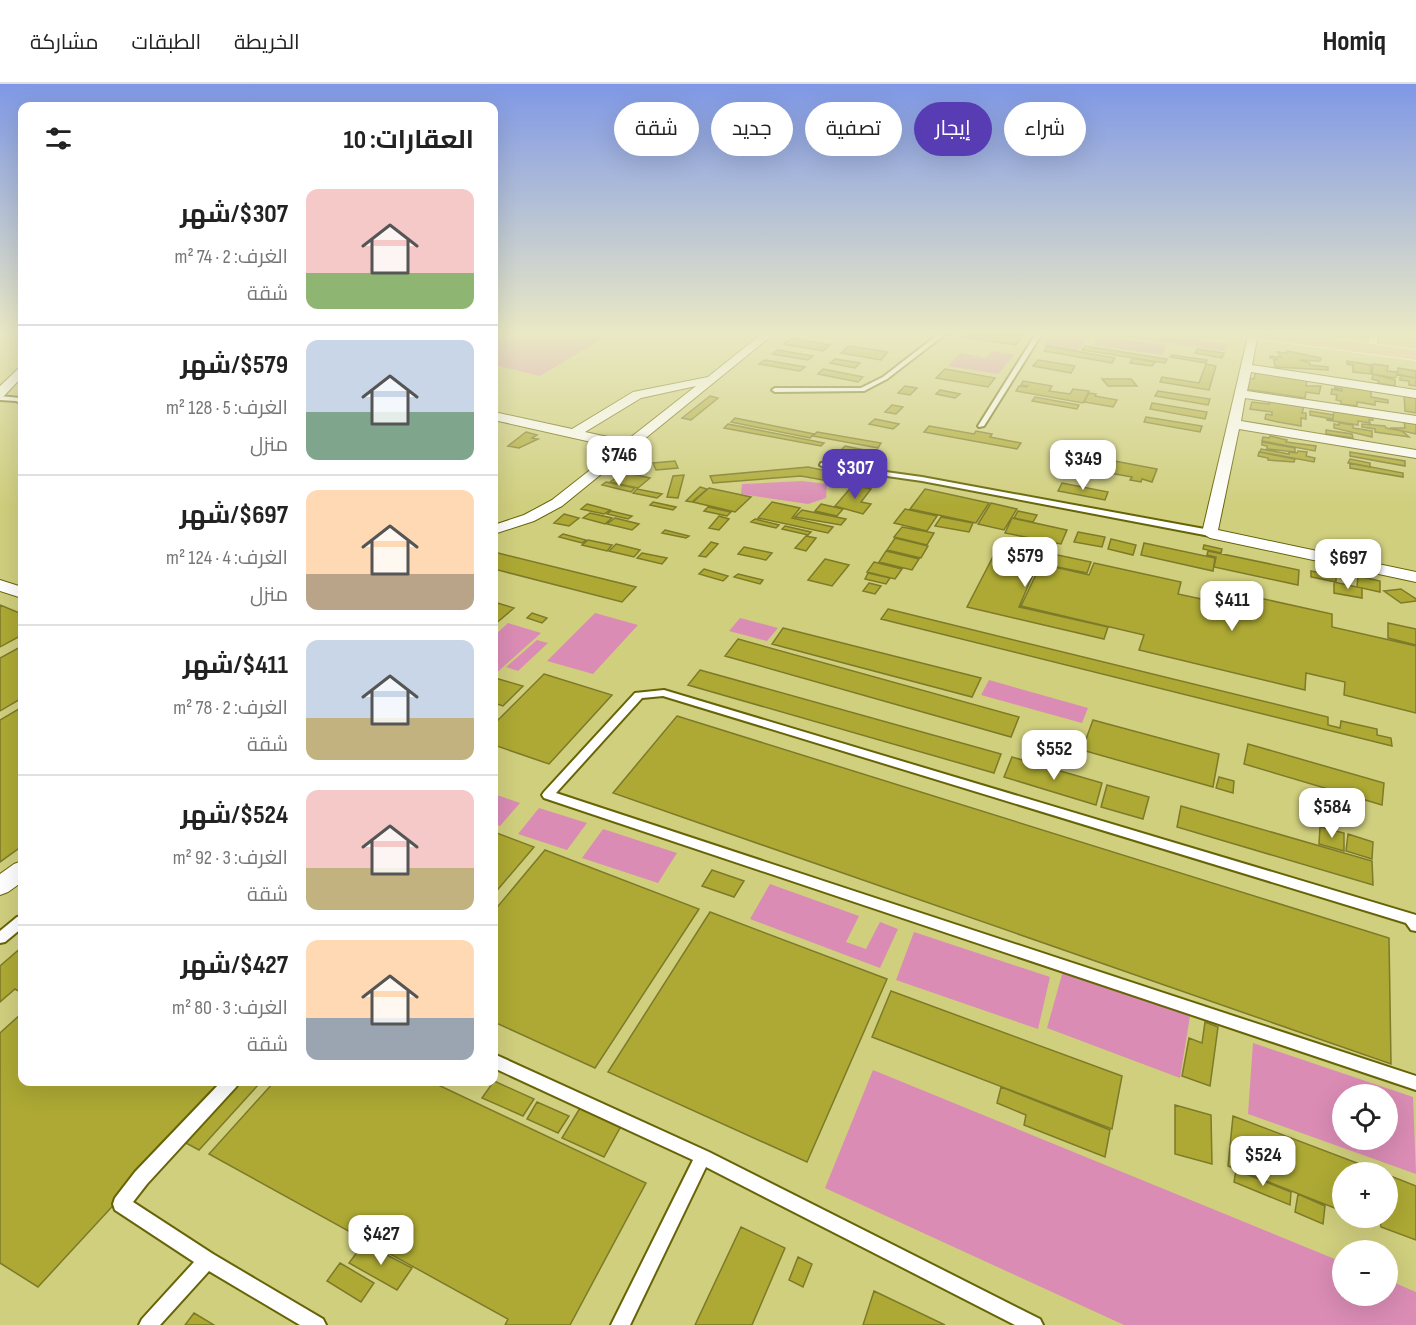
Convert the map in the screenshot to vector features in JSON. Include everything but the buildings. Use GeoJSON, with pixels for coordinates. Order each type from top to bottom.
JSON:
{"type":"FeatureCollection","features":[{"type":"Feature","properties":{"kind":"street"},"geometry":{"type":"LineString","coordinates":[[575,433],[621,402],[637,395],[661,390]]}},
{"type":"Feature","properties":{"kind":"street"},"geometry":{"type":"LineString","coordinates":[[498,529],[529,518],[556,503],[699,390]]}},
{"type":"Feature","properties":{"kind":"street"},"geometry":{"type":"LineString","coordinates":[[1242,390],[1210,534],[1416,577]]}},
{"type":"Feature","properties":{"kind":"street"},"geometry":{"type":"LineString","coordinates":[[1390,390],[1416,394]]}},
{"type":"Feature","properties":{"kind":"street"},"geometry":{"type":"LineString","coordinates":[[1241,394],[1416,420]]}},
{"type":"Feature","properties":{"kind":"street"},"geometry":{"type":"LineString","coordinates":[[498,417],[628,446]]}},
{"type":"Feature","properties":{"kind":"street"},"geometry":{"type":"LineString","coordinates":[[1235,424],[1416,454]]}},
{"type":"Feature","properties":{"kind":"street"},"geometry":{"type":"LineString","coordinates":[[0,585],[18,592]]}},
{"type":"Feature","properties":{"kind":"street"},"geometry":{"type":"LineString","coordinates":[[0,885],[18,873]]}},
{"type":"Feature","properties":{"kind":"lane"},"geometry":{"type":"LineString","coordinates":[[775,390],[862,390]]}},
{"type":"Feature","properties":{"kind":"lane"},"geometry":{"type":"LineString","coordinates":[[981,426],[1004,390]]}},
{"type":"Feature","properties":{"kind":"lane"},"geometry":{"type":"LineString","coordinates":[[0,398],[18,401]]}},
{"type":"Feature","properties":{"kind":"lane"},"geometry":{"type":"LineString","coordinates":[[824,465],[922,479],[1210,534]]}},
{"type":"Feature","properties":{"kind":"lane"},"geometry":{"type":"LineString","coordinates":[[1416,926],[1411,919],[664,693],[639,694],[548,795],[1416,1083]]}},
{"type":"Feature","properties":{"kind":"lane"},"geometry":{"type":"LineString","coordinates":[[0,938],[18,924]]}},
{"type":"Feature","properties":{"kind":"lane"},"geometry":{"type":"LineString","coordinates":[[498,1062],[703,1157],[1034,1325]]}},
{"type":"Feature","properties":{"kind":"lane"},"geometry":{"type":"LineString","coordinates":[[227,1086],[141,1178],[121,1204],[207,1260],[317,1325]]}},
{"type":"Feature","properties":{"kind":"lane"},"geometry":{"type":"LineString","coordinates":[[620,1325],[703,1157]]}},
{"type":"Feature","properties":{"kind":"lane"},"geometry":{"type":"LineString","coordinates":[[148,1325],[207,1260]]}},
{"type":"Feature","properties":{"kind":"shaded area"},"geometry":{"type":"Polygon","coordinates":[[[802,481],[827,484],[826,498],[808,504],[741,494],[742,484],[802,481]]]}},
{"type":"Feature","properties":{"kind":"shaded area"},"geometry":{"type":"Polygon","coordinates":[[[595,613],[638,625],[593,674],[547,661],[595,613]]]}},
{"type":"Feature","properties":{"kind":"shaded area"},"geometry":{"type":"Polygon","coordinates":[[[740,618],[778,628],[767,641],[729,631],[740,618]]]}},
{"type":"Feature","properties":{"kind":"shaded area"},"geometry":{"type":"Polygon","coordinates":[[[508,623],[541,633],[498,671],[498,632],[508,623]]]}},
{"type":"Feature","properties":{"kind":"shaded area"},"geometry":{"type":"Polygon","coordinates":[[[537,640],[548,643],[518,671],[506,667],[537,640]]]}},
{"type":"Feature","properties":{"kind":"shaded area"},"geometry":{"type":"Polygon","coordinates":[[[989,680],[1088,708],[1082,723],[981,695],[989,680]]]}},
{"type":"Feature","properties":{"kind":"shaded area"},"geometry":{"type":"Polygon","coordinates":[[[498,795],[520,803],[500,826],[498,825],[498,795]]]}},
{"type":"Feature","properties":{"kind":"shaded area"},"geometry":{"type":"Polygon","coordinates":[[[539,808],[587,823],[567,850],[518,834],[539,808]]]}},
{"type":"Feature","properties":{"kind":"shaded area"},"geometry":{"type":"Polygon","coordinates":[[[603,829],[677,853],[658,883],[582,858],[603,829]]]}},
{"type":"Feature","properties":{"kind":"shaded area"},"geometry":{"type":"Polygon","coordinates":[[[770,884],[859,916],[846,942],[866,949],[880,922],[898,929],[880,968],[750,919],[770,884]]]}},
{"type":"Feature","properties":{"kind":"shaded area"},"geometry":{"type":"Polygon","coordinates":[[[914,932],[1050,977],[1038,1029],[896,980],[914,932]]]}},
{"type":"Feature","properties":{"kind":"shaded area"},"geometry":{"type":"Polygon","coordinates":[[[1063,971],[1190,1016],[1180,1078],[1047,1028],[1063,971]]]}},
{"type":"Feature","properties":{"kind":"shaded area"},"geometry":{"type":"Polygon","coordinates":[[[1253,1043],[1374,1084],[1332,1084],[1332,1144],[1248,1114],[1253,1043]]]}},
{"type":"Feature","properties":{"kind":"shaded area"},"geometry":{"type":"Polygon","coordinates":[[[873,1070],[1332,1258],[1332,1306],[1398,1306],[1398,1284],[1416,1292],[1416,1325],[1124,1325],[825,1188],[873,1070]]]}},
{"type":"Feature","properties":{"kind":"shaded area"},"geometry":{"type":"Polygon","coordinates":[[[1398,1092],[1413,1097],[1416,1174],[1398,1168],[1398,1162],[1382,1162],[1349,1150],[1398,1150],[1398,1092]]]}}]}
